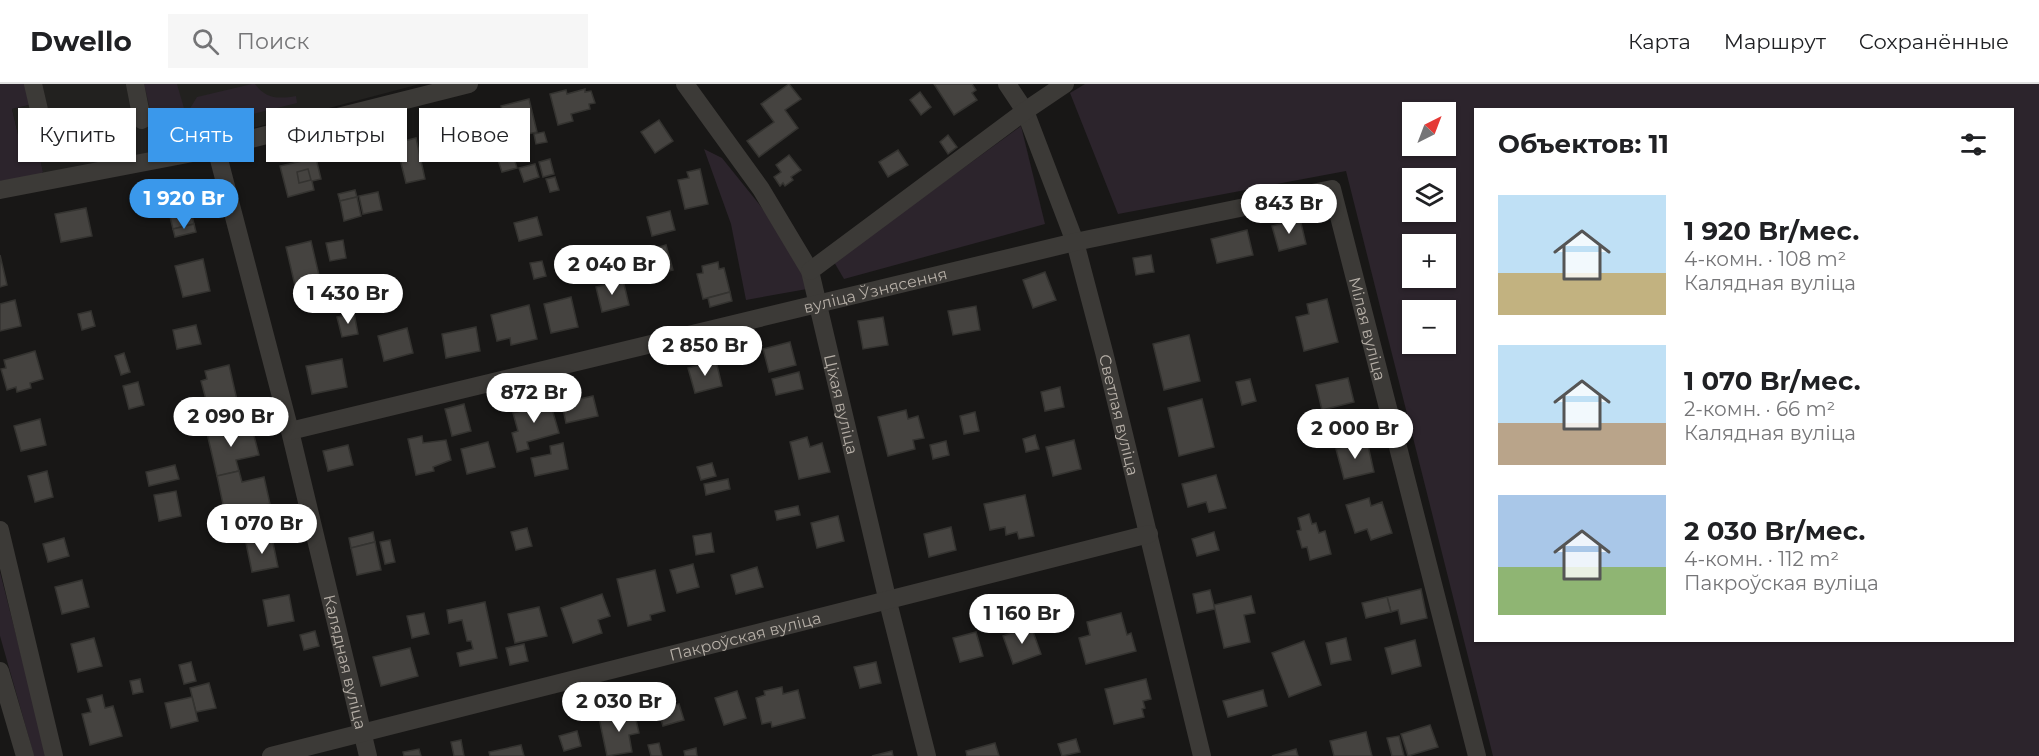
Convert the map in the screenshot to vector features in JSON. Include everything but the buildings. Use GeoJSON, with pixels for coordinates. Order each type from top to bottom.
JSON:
{"type":"FeatureCollection","features":[{"type":"Feature","properties":{"kind":"street"},"geometry":{"type":"LineString","coordinates":[[33,84],[39,108]]}},
{"type":"Feature","properties":{"kind":"street"},"geometry":{"type":"LineString","coordinates":[[135,84],[141,120]]}},
{"type":"Feature","properties":{"kind":"street"},"geometry":{"type":"LineString","coordinates":[[254,138],[469,84]]}},
{"type":"Feature","properties":{"kind":"street","name":"Ціхая вуліца"},"geometry":{"type":"LineString","coordinates":[[685,84],[761,189],[810,271],[927,756]]}},
{"type":"Feature","properties":{"kind":"street","name":"Светлая вуліца"},"geometry":{"type":"LineString","coordinates":[[1007,84],[1025,111],[1075,242],[1202,756]]}},
{"type":"Feature","properties":{"kind":"street","name":"вуліца Ўзнясення"},"geometry":{"type":"LineString","coordinates":[[810,271],[1025,111],[1065,84]]}},
{"type":"Feature","properties":{"kind":"street"},"geometry":{"type":"LineString","coordinates":[[0,190],[148,161]]}},
{"type":"Feature","properties":{"kind":"street","name":"Калядная вуліца"},"geometry":{"type":"LineString","coordinates":[[220,162],[290,431],[368,756]]}},
{"type":"Feature","properties":{"kind":"street","name":"Мілая вуліца"},"geometry":{"type":"LineString","coordinates":[[1075,242],[1332,189],[1477,756]]}},
{"type":"Feature","properties":{"kind":"street","name":"вуліца Ўзнясення"},"geometry":{"type":"LineString","coordinates":[[290,431],[1075,242]]}},
{"type":"Feature","properties":{"kind":"street"},"geometry":{"type":"LineString","coordinates":[[0,530],[54,756]]}},
{"type":"Feature","properties":{"kind":"street","name":"Пакроўская вуліца"},"geometry":{"type":"LineString","coordinates":[[271,756],[888,602],[1149,534]]}},
{"type":"Feature","properties":{"kind":"street"},"geometry":{"type":"LineString","coordinates":[[0,671],[25,756]]}},
{"type":"Feature","properties":{"kind":"shaded area"},"geometry":{"type":"Polygon","coordinates":[[[0,84],[25,84],[29,105],[12,109],[18,134],[18,162],[41,162],[43,172],[37,177],[0,181],[0,84]]]}},
{"type":"Feature","properties":{"kind":"shaded area"},"geometry":{"type":"Polygon","coordinates":[[[25,84],[420,84],[329,108],[266,108],[266,125],[254,128],[254,108],[148,108],[148,153],[136,156],[136,108],[18,108],[18,134],[12,109],[29,105],[25,84]]]}},
{"type":"Feature","properties":{"kind":"shaded area"},"geometry":{"type":"Polygon","coordinates":[[[144,84],[177,84],[184,108],[150,108],[144,84]]]}},
{"type":"Feature","properties":{"kind":"shaded area"},"geometry":{"type":"Polygon","coordinates":[[[252,84],[273,97],[296,96],[297,103],[266,108],[266,111],[254,114],[254,108],[190,108],[197,97],[252,84]]]}},
{"type":"Feature","properties":{"kind":"shaded area"},"geometry":{"type":"Polygon","coordinates":[[[1085,84],[2039,84],[2039,756],[1493,756],[1346,171],[1118,214],[1070,93],[1085,84]]]}},
{"type":"Feature","properties":{"kind":"shaded area"},"geometry":{"type":"Polygon","coordinates":[[[1021,126],[1045,224],[844,279],[834,262],[1021,126]]]}},
{"type":"Feature","properties":{"kind":"shaded area"},"geometry":{"type":"Polygon","coordinates":[[[704,149],[722,158],[759,204],[784,238],[800,266],[807,289],[746,300],[731,224],[704,149]]]}},
{"type":"Feature","properties":{"kind":"shaded area"},"geometry":{"type":"Polygon","coordinates":[[[41,162],[109,162],[44,177],[41,162]]]}},
{"type":"Feature","properties":{"kind":"shaded area"},"geometry":{"type":"Polygon","coordinates":[[[0,572],[47,756],[34,756],[0,636],[0,572]]]}}]}
